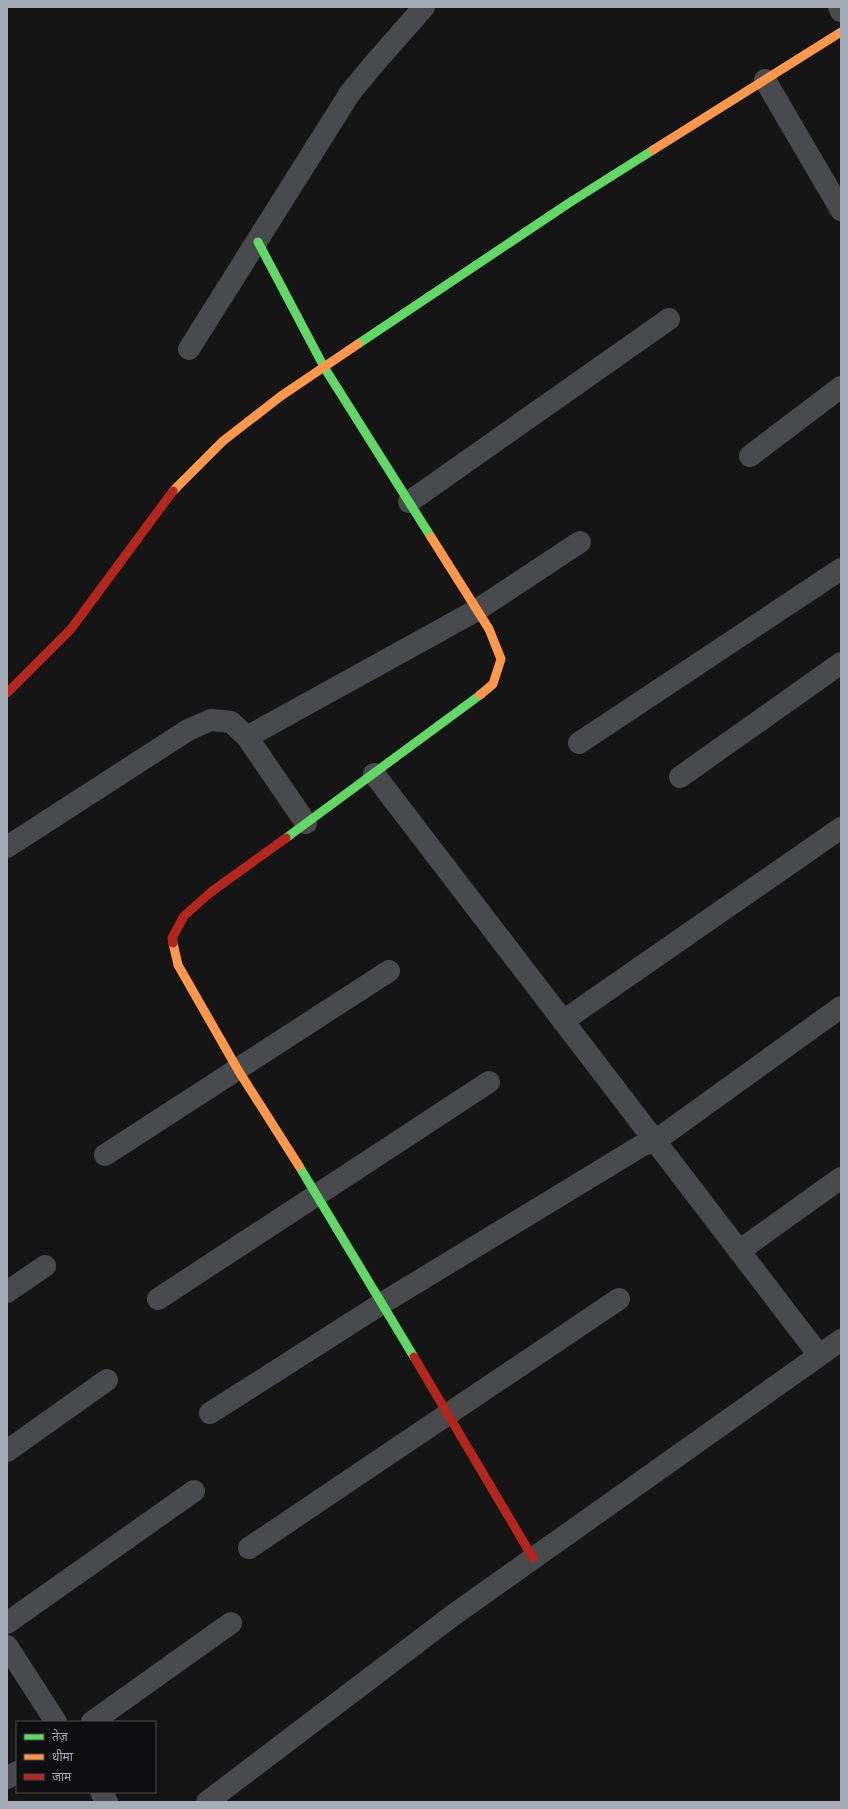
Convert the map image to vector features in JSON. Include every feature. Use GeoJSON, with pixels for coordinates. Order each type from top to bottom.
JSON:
{"type":"FeatureCollection","features":[{"type":"Feature","properties":{"kind":"street"},"geometry":{"type":"LineString","coordinates":[[190,350],[350,93],[372,65],[424,7]]}},
{"type":"Feature","properties":{"kind":"street"},"geometry":{"type":"LineString","coordinates":[[839,7],[841,11]]}},
{"type":"Feature","properties":{"kind":"street"},"geometry":{"type":"LineString","coordinates":[[7,693],[71,629],[181,484],[223,441],[281,396],[569,203],[841,32]]}},
{"type":"Feature","properties":{"kind":"street"},"geometry":{"type":"LineString","coordinates":[[765,80],[841,210]]}},
{"type":"Feature","properties":{"kind":"street"},"geometry":{"type":"LineString","coordinates":[[258,242],[324,367],[489,629],[501,659],[493,684],[471,703],[206,897],[184,916],[172,938],[178,965],[238,1070],[317,1195],[533,1558]]}},
{"type":"Feature","properties":{"kind":"street"},"geometry":{"type":"LineString","coordinates":[[409,502],[669,319]]}},
{"type":"Feature","properties":{"kind":"street"},"geometry":{"type":"LineString","coordinates":[[750,456],[841,387]]}},
{"type":"Feature","properties":{"kind":"street"},"geometry":{"type":"LineString","coordinates":[[247,737],[476,610],[580,542]]}},
{"type":"Feature","properties":{"kind":"street"},"geometry":{"type":"LineString","coordinates":[[579,743],[841,568]]}},
{"type":"Feature","properties":{"kind":"street"},"geometry":{"type":"LineString","coordinates":[[680,777],[841,663]]}},
{"type":"Feature","properties":{"kind":"street"},"geometry":{"type":"LineString","coordinates":[[7,847],[188,730],[211,720],[231,722],[247,737],[306,823]]}},
{"type":"Feature","properties":{"kind":"street"},"geometry":{"type":"LineString","coordinates":[[374,774],[819,1355]]}},
{"type":"Feature","properties":{"kind":"street"},"geometry":{"type":"LineString","coordinates":[[563,1021],[841,828]]}},
{"type":"Feature","properties":{"kind":"street"},"geometry":{"type":"LineString","coordinates":[[105,1155],[389,972]]}},
{"type":"Feature","properties":{"kind":"street"},"geometry":{"type":"LineString","coordinates":[[210,1413],[381,1304],[641,1146],[655,1141],[841,1007]]}},
{"type":"Feature","properties":{"kind":"street"},"geometry":{"type":"LineString","coordinates":[[158,1299],[489,1082]]}},
{"type":"Feature","properties":{"kind":"street"},"geometry":{"type":"LineString","coordinates":[[739,1251],[841,1178]]}},
{"type":"Feature","properties":{"kind":"street"},"geometry":{"type":"LineString","coordinates":[[7,1292],[45,1266]]}},
{"type":"Feature","properties":{"kind":"street"},"geometry":{"type":"LineString","coordinates":[[249,1548],[619,1299]]}},
{"type":"Feature","properties":{"kind":"street"},"geometry":{"type":"LineString","coordinates":[[207,1802],[446,1621],[841,1340]]}},
{"type":"Feature","properties":{"kind":"street"},"geometry":{"type":"LineString","coordinates":[[7,1451],[107,1380]]}},
{"type":"Feature","properties":{"kind":"street"},"geometry":{"type":"LineString","coordinates":[[7,1623],[194,1491]]}},
{"type":"Feature","properties":{"kind":"street"},"geometry":{"type":"LineString","coordinates":[[93,1721],[231,1623]]}},
{"type":"Feature","properties":{"kind":"street"},"geometry":{"type":"LineString","coordinates":[[7,1646],[55,1721]]}},
{"type":"Feature","properties":{"kind":"street"},"geometry":{"type":"LineString","coordinates":[[7,1778],[16,1773]]}},
{"type":"Feature","properties":{"kind":"street"},"geometry":{"type":"LineString","coordinates":[[102,1793],[107,1802]]}},
{"type":"Feature","properties":{"kind":"traffic: fast"},"geometry":{"type":"LineString","coordinates":[[358,344],[569,203],[653,150]]}},
{"type":"Feature","properties":{"kind":"traffic: fast"},"geometry":{"type":"LineString","coordinates":[[258,242],[324,367],[431,537]]}},
{"type":"Feature","properties":{"kind":"traffic: fast"},"geometry":{"type":"LineString","coordinates":[[286,838],[480,695]]}},
{"type":"Feature","properties":{"kind":"traffic: fast"},"geometry":{"type":"LineString","coordinates":[[299,1166],[414,1357]]}},
{"type":"Feature","properties":{"kind":"traffic: slow"},"geometry":{"type":"LineString","coordinates":[[653,150],[841,32]]}},
{"type":"Feature","properties":{"kind":"traffic: slow"},"geometry":{"type":"LineString","coordinates":[[173,491],[223,441],[281,396],[358,344]]}},
{"type":"Feature","properties":{"kind":"traffic: slow"},"geometry":{"type":"LineString","coordinates":[[431,537],[489,629],[501,659],[493,684],[480,695]]}},
{"type":"Feature","properties":{"kind":"traffic: slow"},"geometry":{"type":"LineString","coordinates":[[173,943],[178,965],[238,1070],[299,1166]]}},
{"type":"Feature","properties":{"kind":"traffic: jam"},"geometry":{"type":"LineString","coordinates":[[7,693],[71,629],[173,491]]}},
{"type":"Feature","properties":{"kind":"traffic: jam"},"geometry":{"type":"LineString","coordinates":[[173,943],[172,938],[184,916],[211,892],[286,838]]}},
{"type":"Feature","properties":{"kind":"traffic: jam"},"geometry":{"type":"LineString","coordinates":[[414,1357],[533,1558]]}}]}
